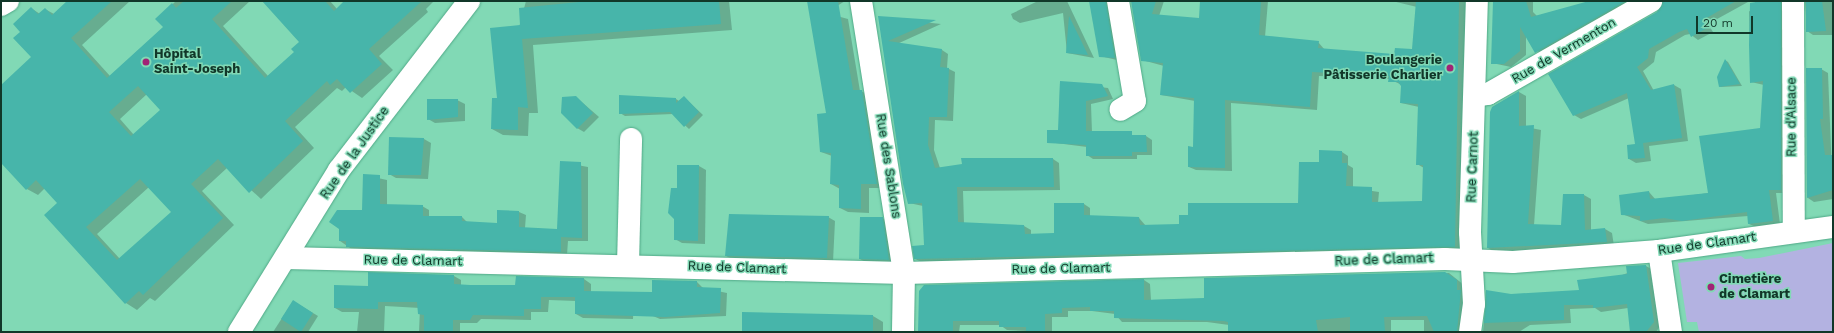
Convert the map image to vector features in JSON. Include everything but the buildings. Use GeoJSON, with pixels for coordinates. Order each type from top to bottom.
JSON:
{"type":"FeatureCollection","features":[{"type":"Feature","properties":{"kind":"street"},"geometry":{"type":"LineString","coordinates":[[1,5],[8,1]]}},
{"type":"Feature","properties":{"kind":"street","name":"Rue des Sablons"},"geometry":{"type":"LineString","coordinates":[[861,1],[904,273],[903,332]]}},
{"type":"Feature","properties":{"kind":"street"},"geometry":{"type":"LineString","coordinates":[[1118,1],[1135,101],[1120,110]]}},
{"type":"Feature","properties":{"kind":"street","name":"Rue Carnot"},"geometry":{"type":"LineString","coordinates":[[1470,332],[1474,304],[1472,262],[1477,1]]}},
{"type":"Feature","properties":{"kind":"street","name":"Rue de Vermenton"},"geometry":{"type":"LineString","coordinates":[[1475,96],[1488,94],[1651,1]]}},
{"type":"Feature","properties":{"kind":"street","name":"Rue d'Alsace"},"geometry":{"type":"LineString","coordinates":[[1793,1],[1794,232]]}},
{"type":"Feature","properties":{"kind":"street","name":"Rue de la Justice"},"geometry":{"type":"LineString","coordinates":[[239,332],[339,170],[462,4]]}},
{"type":"Feature","properties":{"kind":"street"},"geometry":{"type":"LineString","coordinates":[[628,265],[631,139]]}},
{"type":"Feature","properties":{"kind":"street","name":"Rue de Clamart"},"geometry":{"type":"LineString","coordinates":[[286,258],[628,265],[904,273],[1445,259],[1472,262],[1513,262],[1660,251],[1833,227]]}},
{"type":"Feature","properties":{"kind":"street"},"geometry":{"type":"LineString","coordinates":[[1660,251],[1671,332]]}},
{"type":"Feature","properties":{"kind":"shaded area"},"geometry":{"type":"Polygon","coordinates":[[[1833,243],[1833,332],[1699,332],[1697,322],[1687,322],[1678,263],[1741,256],[1745,259],[1759,258],[1833,243]]]}},
{"type":"Feature","properties":{"kind":"place","name":"Hôpital Saint-Joseph"},"geometry":{"type":"Point","coordinates":[146,62]}},
{"type":"Feature","properties":{"kind":"place","name":"Boulangerie Pâtisserie Charlier"},"geometry":{"type":"Point","coordinates":[1450,68]}},
{"type":"Feature","properties":{"kind":"place","name":"Cimetière de Clamart"},"geometry":{"type":"Point","coordinates":[1711,287]}}]}
